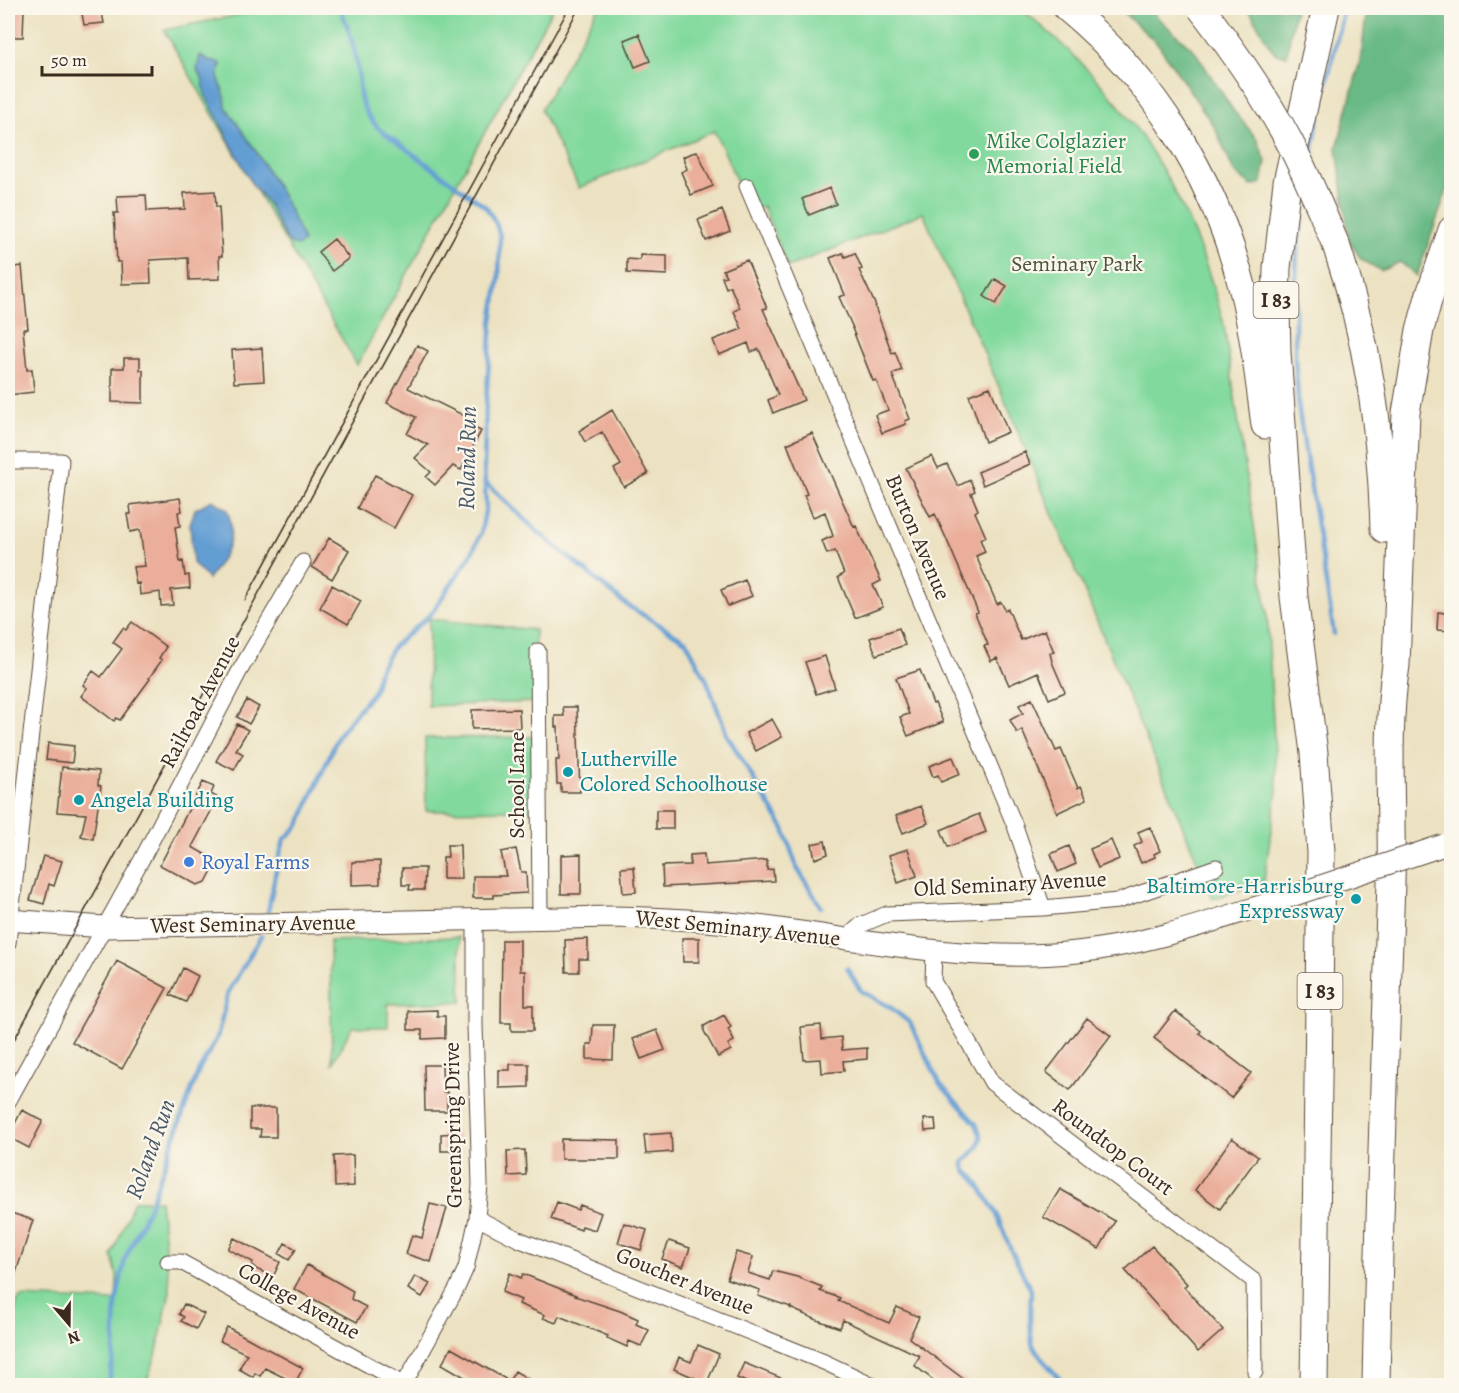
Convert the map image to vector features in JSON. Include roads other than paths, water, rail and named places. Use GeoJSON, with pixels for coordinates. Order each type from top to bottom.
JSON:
{"type":"FeatureCollection","features":[{"type":"Feature","properties":{"kind":"highway"},"geometry":{"type":"LineString","coordinates":[[1067,8],[1104,41],[1161,109],[1196,167],[1224,231],[1243,289],[1252,334],[1284,576],[1294,597]]}},
{"type":"Feature","properties":{"kind":"highway"},"geometry":{"type":"LineString","coordinates":[[1201,8],[1246,71],[1289,141],[1336,245],[1353,294],[1376,415],[1382,472],[1384,665],[1391,700]]}},
{"type":"Feature","properties":{"kind":"highway","name":"I 83"},"geometry":{"type":"LineString","coordinates":[[1314,1386],[1321,852],[1314,753],[1294,597],[1277,352],[1277,268],[1287,182],[1326,8]]}},
{"type":"Feature","properties":{"kind":"highway"},"geometry":{"type":"LineString","coordinates":[[1376,1386],[1379,1193],[1391,865],[1391,700],[1396,665],[1407,405],[1413,363],[1429,297],[1452,230]]}},
{"type":"Feature","properties":{"kind":"main road","name":"West Seminary Avenue"},"geometry":{"type":"LineString","coordinates":[[9,920],[104,927],[612,917],[686,919],[755,925],[934,951],[1041,954],[1110,947],[1202,924],[1448,844]]}},
{"type":"Feature","properties":{"kind":"street","name":"Burton Avenue"},"geometry":{"type":"LineString","coordinates":[[747,186],[1015,826],[1043,908]]}},
{"type":"Feature","properties":{"kind":"street"},"geometry":{"type":"LineString","coordinates":[[8,461],[61,461],[8,943]]}},
{"type":"Feature","properties":{"kind":"street","name":"Railroad Avenue"},"geometry":{"type":"LineString","coordinates":[[8,1102],[142,858],[239,672],[303,562]]}},
{"type":"Feature","properties":{"kind":"street","name":"School Lane"},"geometry":{"type":"LineString","coordinates":[[538,651],[540,918]]}},
{"type":"Feature","properties":{"kind":"street","name":"Old Seminary Avenue"},"geometry":{"type":"LineString","coordinates":[[845,939],[861,925],[887,914],[1043,908],[1118,901],[1216,867]]}},
{"type":"Feature","properties":{"kind":"street","name":"Greenspring Drive"},"geometry":{"type":"LineString","coordinates":[[404,1385],[457,1288],[465,1268],[477,1218],[480,1185],[475,1025],[475,920]]}},
{"type":"Feature","properties":{"kind":"street","name":"Roundtop Court"},"geometry":{"type":"LineString","coordinates":[[934,951],[933,981],[992,1083],[1254,1281],[1255,1371]]}},
{"type":"Feature","properties":{"kind":"street","name":"Goucher Avenue"},"geometry":{"type":"LineString","coordinates":[[477,1218],[518,1239],[824,1362],[875,1386]]}},
{"type":"Feature","properties":{"kind":"street","name":"College Avenue"},"geometry":{"type":"LineString","coordinates":[[168,1262],[181,1262],[404,1385]]}},
{"type":"Feature","properties":{"kind":"water"},"geometry":{"type":"Polygon","coordinates":[[[200,55],[210,61],[221,63],[218,76],[226,107],[285,200],[302,237],[303,242],[298,246],[290,244],[286,239],[269,205],[252,184],[205,94],[202,77],[197,70],[200,55]]]}},
{"type":"Feature","properties":{"kind":"water"},"geometry":{"type":"Polygon","coordinates":[[[212,500],[227,509],[231,529],[228,547],[208,579],[193,563],[190,524],[195,509],[212,500]]]}},
{"type":"Feature","properties":{"kind":"waterway","name":"Roland Run"},"geometry":{"type":"LineString","coordinates":[[268,912],[284,840],[299,825],[339,734],[374,691],[379,671],[393,647],[431,614],[471,555],[481,533],[486,506],[484,466],[486,401],[492,321],[499,279],[500,236],[496,223],[486,207],[379,129],[371,120],[361,99],[354,50],[340,8]]}},
{"type":"Feature","properties":{"kind":"waterway"},"geometry":{"type":"LineString","coordinates":[[1311,161],[1317,124],[1344,8]]}},
{"type":"Feature","properties":{"kind":"waterway"},"geometry":{"type":"LineString","coordinates":[[1305,199],[1297,252],[1295,358],[1299,411],[1334,634]]}},
{"type":"Feature","properties":{"kind":"waterway"},"geometry":{"type":"LineString","coordinates":[[485,482],[538,532],[627,605],[686,641],[707,681],[727,735],[784,829],[797,868],[821,907]]}},
{"type":"Feature","properties":{"kind":"waterway","name":"Roland Run"},"geometry":{"type":"LineString","coordinates":[[108,1386],[114,1353],[116,1302],[125,1259],[150,1205],[198,1072],[217,1038],[228,993],[261,936]]}},
{"type":"Feature","properties":{"kind":"waterway"},"geometry":{"type":"LineString","coordinates":[[847,968],[861,991],[890,1007],[910,1023],[940,1084],[976,1124],[981,1137],[978,1147],[963,1163],[966,1171],[975,1179],[996,1213],[1031,1290],[1032,1344],[1066,1386]]}},
{"type":"Feature","properties":{"kind":"tram line"},"geometry":{"type":"LineString","coordinates":[[245,600],[569,8]]}},
{"type":"Feature","properties":{"kind":"tram line"},"geometry":{"type":"LineString","coordinates":[[8,1051],[579,8]]}},
{"type":"Feature","properties":{"kind":"place","name":"Mike Colglazier Memorial Field"},"geometry":{"type":"Point","coordinates":[974,154]}},
{"type":"Feature","properties":{"kind":"place","name":"Lutherville Colored Schoolhouse"},"geometry":{"type":"Point","coordinates":[568,772]}},
{"type":"Feature","properties":{"kind":"place","name":"Angela Building"},"geometry":{"type":"Point","coordinates":[79,800]}},
{"type":"Feature","properties":{"kind":"place","name":"Royal Farms"},"geometry":{"type":"Point","coordinates":[189,862]}},
{"type":"Feature","properties":{"kind":"place","name":"Baltimore-Harrisburg Expressway"},"geometry":{"type":"Point","coordinates":[1356,899]}},
{"type":"Feature","properties":{"kind":"park label","name":"Seminary Park"},"geometry":{"type":"Point","coordinates":[1077,264]}}]}
